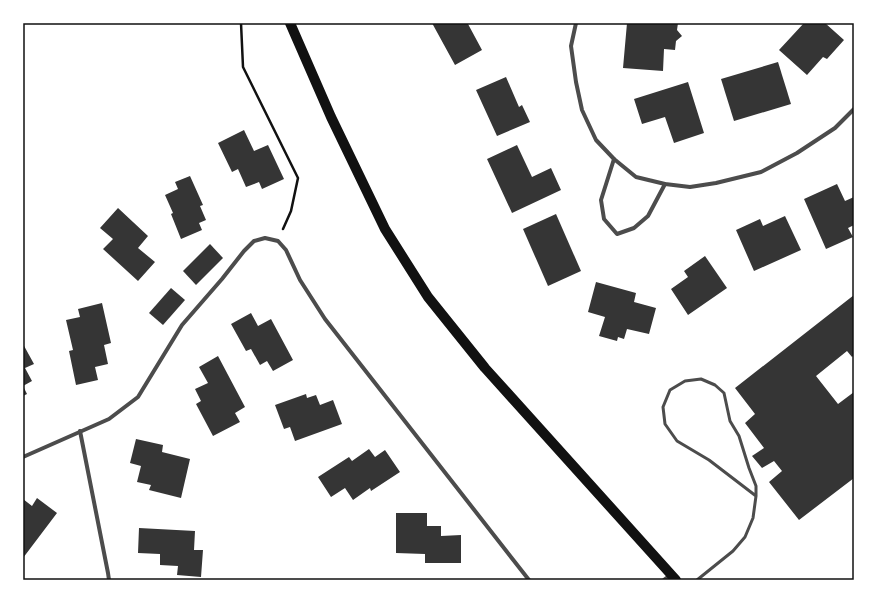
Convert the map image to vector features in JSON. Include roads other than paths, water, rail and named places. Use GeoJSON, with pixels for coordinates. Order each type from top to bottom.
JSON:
{"type":"FeatureCollection","features":[{"type":"Feature","properties":{"kind":"main road"},"geometry":{"type":"LineString","coordinates":[[290,23],[331,116],[385,229],[428,297],[485,368],[670,578]]}},
{"type":"Feature","properties":{"kind":"street"},"geometry":{"type":"LineString","coordinates":[[576,23],[572,46],[576,82],[582,110],[596,140],[614,159],[636,177],[665,184],[690,187],[716,183],[761,172],[836,128],[854,109]]}},
{"type":"Feature","properties":{"kind":"street"},"geometry":{"type":"LineString","coordinates":[[614,159],[601,200],[604,219],[617,234],[634,228],[648,216],[665,184]]}},
{"type":"Feature","properties":{"kind":"street"},"geometry":{"type":"LineString","coordinates":[[23,457],[109,419],[138,397],[182,325],[244,251],[254,241],[265,238],[278,241],[286,250],[300,280],[325,319],[529,580]]}},
{"type":"Feature","properties":{"kind":"street"},"geometry":{"type":"LineString","coordinates":[[80,431],[109,580]]}},
{"type":"Feature","properties":{"kind":"lane"},"geometry":{"type":"LineString","coordinates":[[697,580],[733,551],[745,537],[753,518],[756,496],[756,486],[739,436],[730,421],[724,393],[715,385],[701,379],[685,381],[670,390],[663,407],[665,424],[677,441],[709,460],[756,496]]}}]}
